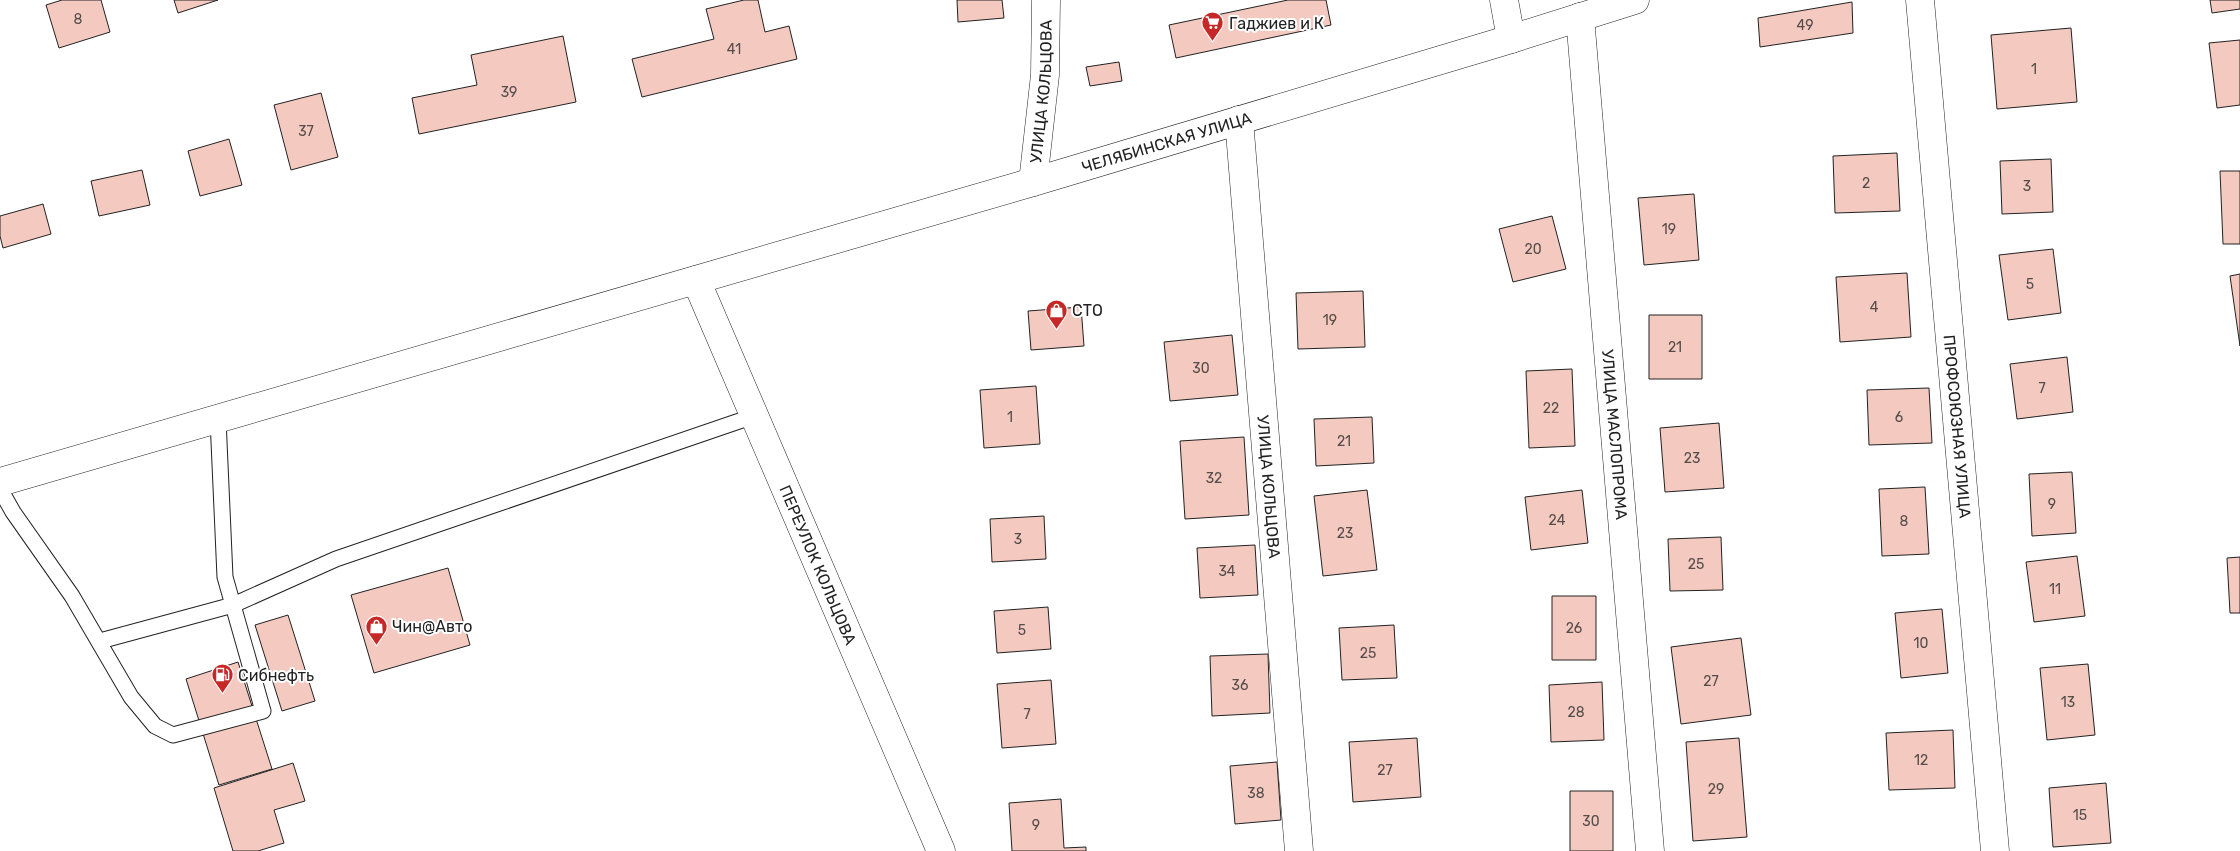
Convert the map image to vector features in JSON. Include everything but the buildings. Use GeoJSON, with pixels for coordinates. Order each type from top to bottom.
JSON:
{"type":"FeatureCollection","features":[{"type":"Feature","properties":{"kind":"street","name":"УЛИЦА КОЛЬЦОВА"},"geometry":{"type":"LineString","coordinates":[[1033,182],[1045,75],[1046,0]]}},
{"type":"Feature","properties":{"kind":"street"},"geometry":{"type":"LineString","coordinates":[[1504,0],[1511,39]]}},
{"type":"Feature","properties":{"kind":"street","name":"ЧЕЛЯБИНСКАЯ УЛИЦА"},"geometry":{"type":"LineString","coordinates":[[0,482],[1033,182],[1635,0]]}},
{"type":"Feature","properties":{"kind":"street","name":"ПРОФСОЮЗНАЯ УЛИЦА"},"geometry":{"type":"LineString","coordinates":[[1920,0],[1995,851]]}},
{"type":"Feature","properties":{"kind":"street","name":"УЛИЦА МАСЛОПРОМА"},"geometry":{"type":"LineString","coordinates":[[1580,17],[1650,851]]}},
{"type":"Feature","properties":{"kind":"street","name":"УЛИЦА КОЛЬЦОВА"},"geometry":{"type":"LineString","coordinates":[[1239,120],[1299,851]]}},
{"type":"Feature","properties":{"kind":"street","name":"ПЕРЕУЛОК КОЛЬЦОВА"},"geometry":{"type":"LineString","coordinates":[[696,280],[941,851]]}},
{"type":"Feature","properties":{"kind":"lane"},"geometry":{"type":"LineString","coordinates":[[100,641],[233,605],[336,559],[754,416]]}},
{"type":"Feature","properties":{"kind":"lane"},"geometry":{"type":"LineString","coordinates":[[0,489],[72,596],[131,697],[155,726],[173,736],[263,711],[225,577],[218,419]]}},
{"type":"Feature","properties":{"kind":"place","name":"Гаджиев и К"},"geometry":{"type":"Point","coordinates":[1213,42]}},
{"type":"Feature","properties":{"kind":"place","name":"СТО"},"geometry":{"type":"Point","coordinates":[1056,329]}},
{"type":"Feature","properties":{"kind":"place","name":"Чин@Авто"},"geometry":{"type":"Point","coordinates":[376,645]}},
{"type":"Feature","properties":{"kind":"place","name":"Сибнефть"},"geometry":{"type":"Point","coordinates":[222,694]}}]}
